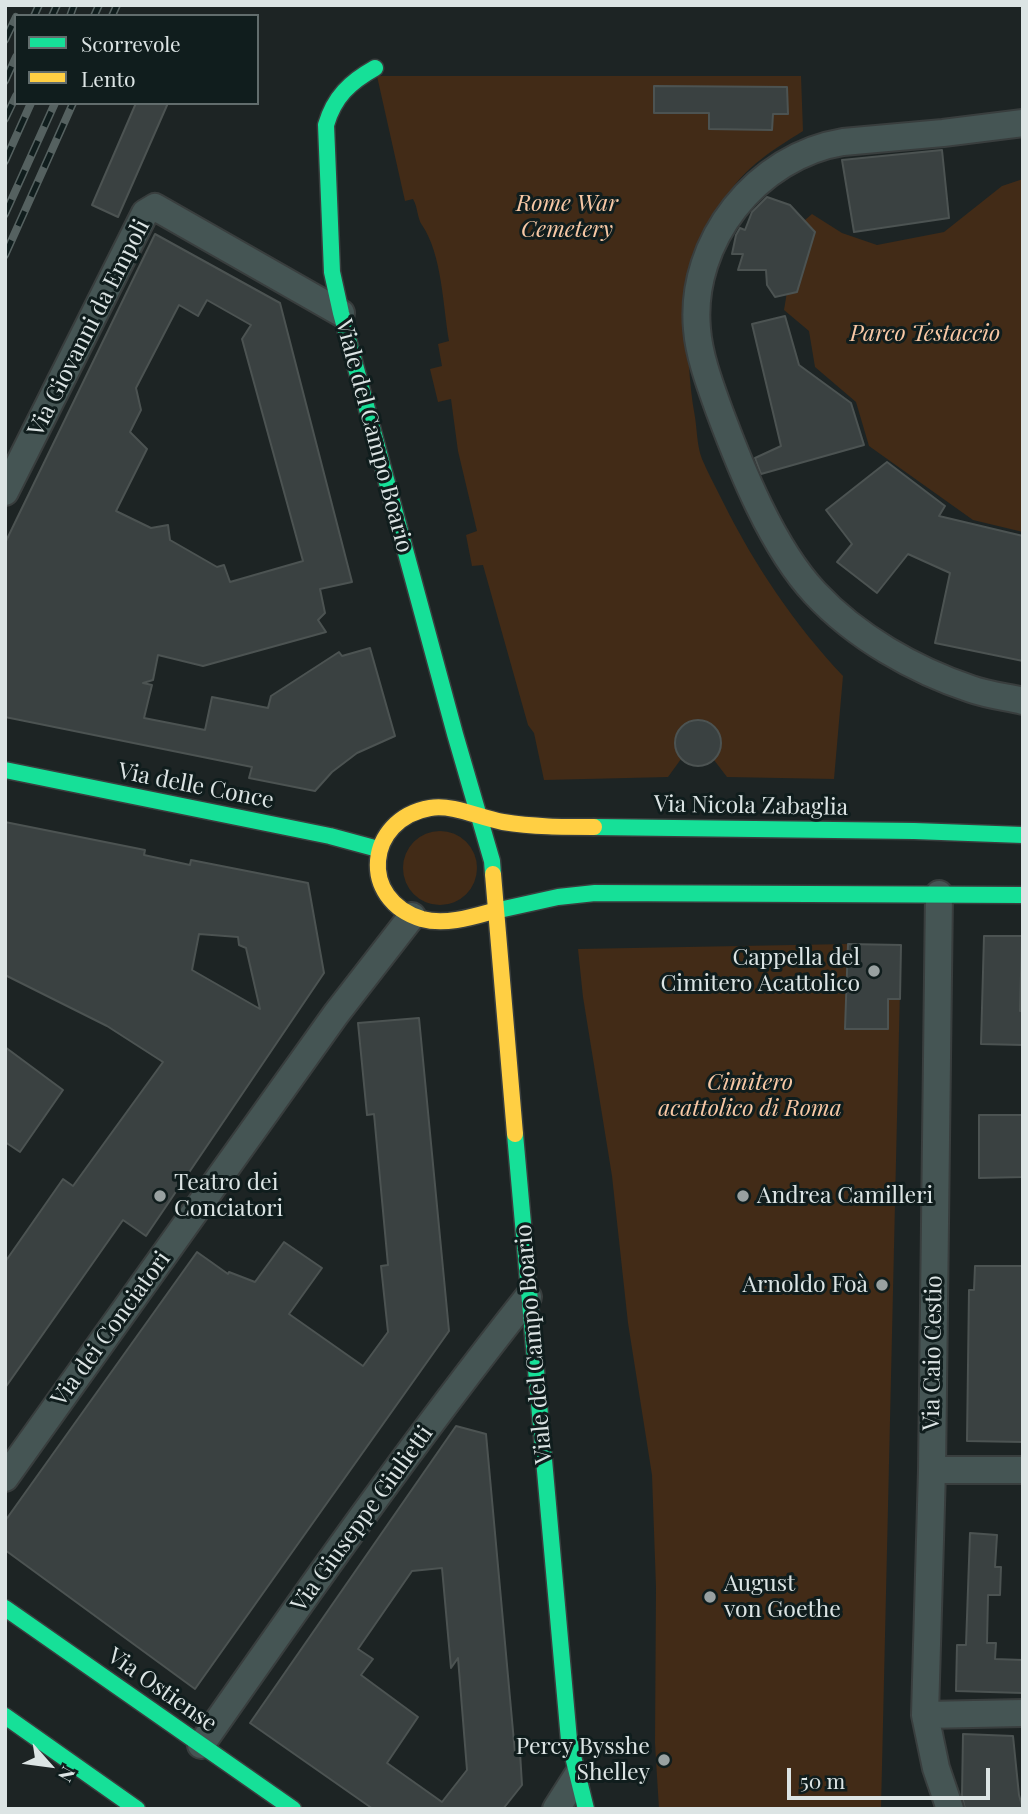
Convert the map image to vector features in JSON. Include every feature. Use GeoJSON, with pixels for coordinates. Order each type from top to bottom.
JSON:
{"type":"FeatureCollection","features":[{"type":"Feature","properties":{"kind":"street","name":"Viale del Campo Boario"},"geometry":{"type":"LineString","coordinates":[[375,68],[352,81],[341,92],[326,125],[332,272],[479,817]]}},
{"type":"Feature","properties":{"kind":"street"},"geometry":{"type":"LineString","coordinates":[[1023,123],[828,144],[798,157],[762,180],[728,213],[710,248],[696,310],[697,330],[707,374],[739,464],[776,538],[813,592],[875,642],[918,668],[973,690],[1023,701]]}},
{"type":"Feature","properties":{"kind":"street","name":"Via Giovanni da Empoli"},"geometry":{"type":"LineString","coordinates":[[5,492],[145,213],[155,207],[341,313]]}},
{"type":"Feature","properties":{"kind":"street","name":"Via delle Conce"},"geometry":{"type":"LineString","coordinates":[[5,770],[330,836],[378,849]]}},
{"type":"Feature","properties":{"kind":"street"},"geometry":{"type":"LineString","coordinates":[[497,911],[492,861],[479,817],[447,808],[429,808],[416,811],[394,824],[385,835],[378,849],[376,868],[383,889],[393,903],[412,916],[422,919],[448,920],[497,911],[568,895],[595,893],[1023,895]]}},
{"type":"Feature","properties":{"kind":"street","name":"Via Nicola Zabaglia"},"geometry":{"type":"LineString","coordinates":[[479,817],[554,827],[914,831],[1023,835]]}},
{"type":"Feature","properties":{"kind":"street","name":"Via Caio Cestio"},"geometry":{"type":"LineString","coordinates":[[939,894],[932,1470],[925,1715],[936,1768],[950,1809]]}},
{"type":"Feature","properties":{"kind":"street","name":"Viale del Campo Boario"},"geometry":{"type":"LineString","coordinates":[[497,911],[528,1297],[569,1740],[586,1809]]}},
{"type":"Feature","properties":{"kind":"street","name":"Via dei Conciatori"},"geometry":{"type":"LineString","coordinates":[[5,1478],[364,975],[412,916]]}},
{"type":"Feature","properties":{"kind":"street","name":"Via Giuseppe Giulietti"},"geometry":{"type":"LineString","coordinates":[[201,1745],[444,1403],[528,1297]]}},
{"type":"Feature","properties":{"kind":"street"},"geometry":{"type":"LineString","coordinates":[[932,1470],[1023,1470]]}},
{"type":"Feature","properties":{"kind":"street","name":"Via Ostiense"},"geometry":{"type":"LineString","coordinates":[[5,1608],[293,1809]]}},
{"type":"Feature","properties":{"kind":"street"},"geometry":{"type":"LineString","coordinates":[[925,1715],[1023,1713]]}},
{"type":"Feature","properties":{"kind":"street"},"geometry":{"type":"LineString","coordinates":[[5,1716],[136,1809]]}},
{"type":"Feature","properties":{"kind":"street"},"geometry":{"type":"LineString","coordinates":[[556,1809],[577,1776]]}},
{"type":"Feature","properties":{"kind":"green space","name":"Rome War Cemetery"},"geometry":{"type":"Polygon","coordinates":[[[377,76],[801,76],[803,131],[742,176],[727,196],[703,248],[691,303],[689,360],[698,443],[709,475],[748,549],[777,594],[808,636],[843,676],[834,779],[727,777],[714,760],[698,766],[681,759],[668,777],[544,780],[534,733],[528,725],[483,565],[472,566],[466,535],[477,531],[458,451],[451,399],[438,402],[430,369],[442,366],[438,344],[449,341],[438,265],[415,202],[413,199],[405,201],[377,76]]]}},
{"type":"Feature","properties":{"kind":"green space","name":"Parco Testaccio"},"geometry":{"type":"Polygon","coordinates":[[[1023,179],[1023,532],[973,520],[869,446],[856,402],[815,367],[809,331],[784,310],[787,292],[807,260],[798,226],[812,214],[842,233],[877,245],[944,232],[1002,186],[1023,179]]]}},
{"type":"Feature","properties":{"kind":"green space"},"geometry":{"type":"Polygon","coordinates":[[[440,831],[461,837],[471,847],[477,868],[471,889],[461,899],[440,905],[419,899],[409,889],[403,868],[409,847],[419,837],[440,831]]]}},
{"type":"Feature","properties":{"kind":"green space","name":"Cimitero acattolico di Roma"},"geometry":{"type":"Polygon","coordinates":[[[901,945],[881,1809],[659,1809],[655,1743],[656,1587],[652,1475],[628,1323],[612,1176],[583,997],[578,949],[901,945]]]}},
{"type":"Feature","properties":{"kind":"building"},"geometry":{"type":"Polygon","coordinates":[[[654,86],[787,87],[788,114],[773,114],[772,130],[709,129],[709,113],[654,113],[654,86]]]}},
{"type":"Feature","properties":{"kind":"building"},"geometry":{"type":"Polygon","coordinates":[[[135,105],[167,105],[118,217],[92,205],[135,105]]]}},
{"type":"Feature","properties":{"kind":"building"},"geometry":{"type":"Polygon","coordinates":[[[942,150],[949,218],[854,232],[842,160],[942,150]]]}},
{"type":"Feature","properties":{"kind":"building"},"geometry":{"type":"Polygon","coordinates":[[[767,197],[790,205],[815,232],[797,292],[775,297],[767,285],[766,270],[738,270],[743,254],[732,254],[740,228],[745,230],[752,212],[767,197]]]}},
{"type":"Feature","properties":{"kind":"building"},"geometry":{"type":"Polygon","coordinates":[[[155,234],[280,303],[352,582],[320,589],[325,613],[318,620],[326,632],[203,666],[158,655],[153,680],[143,683],[152,685],[144,718],[205,730],[212,697],[268,708],[271,696],[339,652],[342,656],[370,648],[395,736],[357,753],[332,772],[315,791],[249,778],[252,767],[5,717],[5,543],[155,234]],[[207,300],[198,316],[179,305],[136,388],[141,410],[130,432],[147,449],[116,511],[151,528],[168,525],[170,540],[217,567],[224,565],[230,582],[303,561],[242,339],[251,325],[207,300]]]}},
{"type":"Feature","properties":{"kind":"building"},"geometry":{"type":"Polygon","coordinates":[[[785,316],[799,365],[851,403],[864,445],[761,474],[755,458],[781,446],[752,324],[785,316]]]}},
{"type":"Feature","properties":{"kind":"building"},"geometry":{"type":"Polygon","coordinates":[[[887,462],[945,506],[939,516],[1023,536],[1023,661],[935,643],[950,573],[908,554],[877,593],[837,562],[852,544],[826,510],[887,462]]]}},
{"type":"Feature","properties":{"kind":"building"},"geometry":{"type":"Polygon","coordinates":[[[698,720],[714,727],[721,743],[714,759],[698,766],[682,759],[675,743],[682,727],[698,720]]]}},
{"type":"Feature","properties":{"kind":"building"},"geometry":{"type":"Polygon","coordinates":[[[5,822],[145,850],[144,855],[190,865],[191,860],[308,883],[324,973],[146,1236],[123,1220],[5,1388],[5,1262],[63,1179],[73,1186],[163,1062],[107,1026],[5,975],[5,822]],[[199,934],[192,970],[260,1009],[246,948],[239,945],[238,937],[199,934]]]}},
{"type":"Feature","properties":{"kind":"building"},"geometry":{"type":"Polygon","coordinates":[[[984,936],[1022,936],[1020,1011],[1023,1011],[1023,1045],[981,1044],[984,936]]]}},
{"type":"Feature","properties":{"kind":"building","name":"Cappella del Cimitero Acattolico"},"geometry":{"type":"Polygon","coordinates":[[[848,944],[901,945],[900,999],[888,999],[888,1029],[845,1029],[848,944]]]}},
{"type":"Feature","properties":{"kind":"building"},"geometry":{"type":"Polygon","coordinates":[[[419,1018],[449,1331],[195,1689],[5,1550],[5,1521],[197,1252],[228,1274],[229,1272],[255,1282],[284,1242],[322,1268],[289,1314],[363,1366],[388,1332],[381,1266],[388,1265],[374,1114],[367,1115],[358,1023],[419,1018]]]}},
{"type":"Feature","properties":{"kind":"building"},"geometry":{"type":"Polygon","coordinates":[[[5,1047],[63,1090],[20,1152],[5,1142],[5,1047]]]}},
{"type":"Feature","properties":{"kind":"building"},"geometry":{"type":"Polygon","coordinates":[[[979,1115],[1023,1115],[1023,1177],[979,1178],[979,1115]]]}},
{"type":"Feature","properties":{"kind":"building"},"geometry":{"type":"Polygon","coordinates":[[[975,1266],[1023,1266],[1023,1442],[967,1441],[969,1290],[974,1290],[975,1266]]]}},
{"type":"Feature","properties":{"kind":"building"},"geometry":{"type":"Polygon","coordinates":[[[456,1426],[486,1434],[515,1753],[520,1752],[522,1785],[503,1809],[373,1809],[250,1723],[456,1426]],[[442,1568],[412,1571],[358,1649],[373,1659],[361,1675],[418,1717],[387,1763],[442,1802],[467,1770],[458,1658],[451,1668],[442,1568]]]}},
{"type":"Feature","properties":{"kind":"building"},"geometry":{"type":"Polygon","coordinates":[[[970,1533],[997,1535],[995,1567],[1001,1567],[1000,1595],[988,1595],[987,1643],[996,1643],[995,1659],[1023,1660],[1023,1693],[956,1691],[957,1645],[966,1645],[970,1533]]]}},
{"type":"Feature","properties":{"kind":"building"},"geometry":{"type":"Polygon","coordinates":[[[963,1734],[1013,1736],[1023,1809],[965,1809],[962,1796],[963,1734]]]}},
{"type":"Feature","properties":{"kind":"railway"},"geometry":{"type":"LineString","coordinates":[[35,14],[39,5]]}},
{"type":"Feature","properties":{"kind":"railway"},"geometry":{"type":"LineString","coordinates":[[53,14],[57,5]]}},
{"type":"Feature","properties":{"kind":"railway"},"geometry":{"type":"LineString","coordinates":[[71,14],[74,5]]}},
{"type":"Feature","properties":{"kind":"railway"},"geometry":{"type":"LineString","coordinates":[[95,14],[99,5]]}},
{"type":"Feature","properties":{"kind":"railway"},"geometry":{"type":"LineString","coordinates":[[113,14],[117,5]]}},
{"type":"Feature","properties":{"kind":"railway"},"geometry":{"type":"LineString","coordinates":[[5,40],[14,21]]}},
{"type":"Feature","properties":{"kind":"railway"},"geometry":{"type":"LineString","coordinates":[[5,81],[14,61]]}},
{"type":"Feature","properties":{"kind":"railway"},"geometry":{"type":"LineString","coordinates":[[5,119],[14,100]]}},
{"type":"Feature","properties":{"kind":"railway"},"geometry":{"type":"LineString","coordinates":[[5,161],[30,105]]}},
{"type":"Feature","properties":{"kind":"railway"},"geometry":{"type":"LineString","coordinates":[[5,214],[54,105]]}},
{"type":"Feature","properties":{"kind":"railway"},"geometry":{"type":"LineString","coordinates":[[5,255],[72,105]]}},
{"type":"Feature","properties":{"kind":"traffic: fast"},"geometry":{"type":"LineString","coordinates":[[375,68],[344,91],[326,125],[332,272],[455,734],[492,861],[493,874]]}},
{"type":"Feature","properties":{"kind":"traffic: fast"},"geometry":{"type":"LineString","coordinates":[[5,770],[330,836],[378,849]]}},
{"type":"Feature","properties":{"kind":"traffic: fast"},"geometry":{"type":"LineString","coordinates":[[594,827],[1023,835]]}},
{"type":"Feature","properties":{"kind":"traffic: fast"},"geometry":{"type":"LineString","coordinates":[[490,912],[558,897],[595,893],[1023,895]]}},
{"type":"Feature","properties":{"kind":"traffic: fast"},"geometry":{"type":"LineString","coordinates":[[515,1134],[569,1740],[586,1809]]}},
{"type":"Feature","properties":{"kind":"traffic: fast"},"geometry":{"type":"LineString","coordinates":[[5,1608],[293,1809]]}},
{"type":"Feature","properties":{"kind":"traffic: fast"},"geometry":{"type":"LineString","coordinates":[[5,1716],[137,1809]]}},
{"type":"Feature","properties":{"kind":"traffic: slow"},"geometry":{"type":"LineString","coordinates":[[490,912],[448,921],[430,921],[401,909],[387,895],[380,878],[378,860],[382,843],[393,827],[409,815],[439,807],[514,824],[594,827]]}},
{"type":"Feature","properties":{"kind":"traffic: slow"},"geometry":{"type":"LineString","coordinates":[[493,874],[515,1134]]}},
{"type":"Feature","properties":{"kind":"place","name":"Cappella del Cimitero Acattolico"},"geometry":{"type":"Point","coordinates":[874,971]}},
{"type":"Feature","properties":{"kind":"place","name":"Teatro dei Conciatori"},"geometry":{"type":"Point","coordinates":[160,1196]}},
{"type":"Feature","properties":{"kind":"place","name":"Andrea Camilleri"},"geometry":{"type":"Point","coordinates":[743,1196]}},
{"type":"Feature","properties":{"kind":"place","name":"Arnoldo Foà"},"geometry":{"type":"Point","coordinates":[882,1285]}},
{"type":"Feature","properties":{"kind":"place","name":"August von Goethe"},"geometry":{"type":"Point","coordinates":[710,1597]}},
{"type":"Feature","properties":{"kind":"place","name":"Percy Bysshe Shelley"},"geometry":{"type":"Point","coordinates":[664,1760]}}]}
